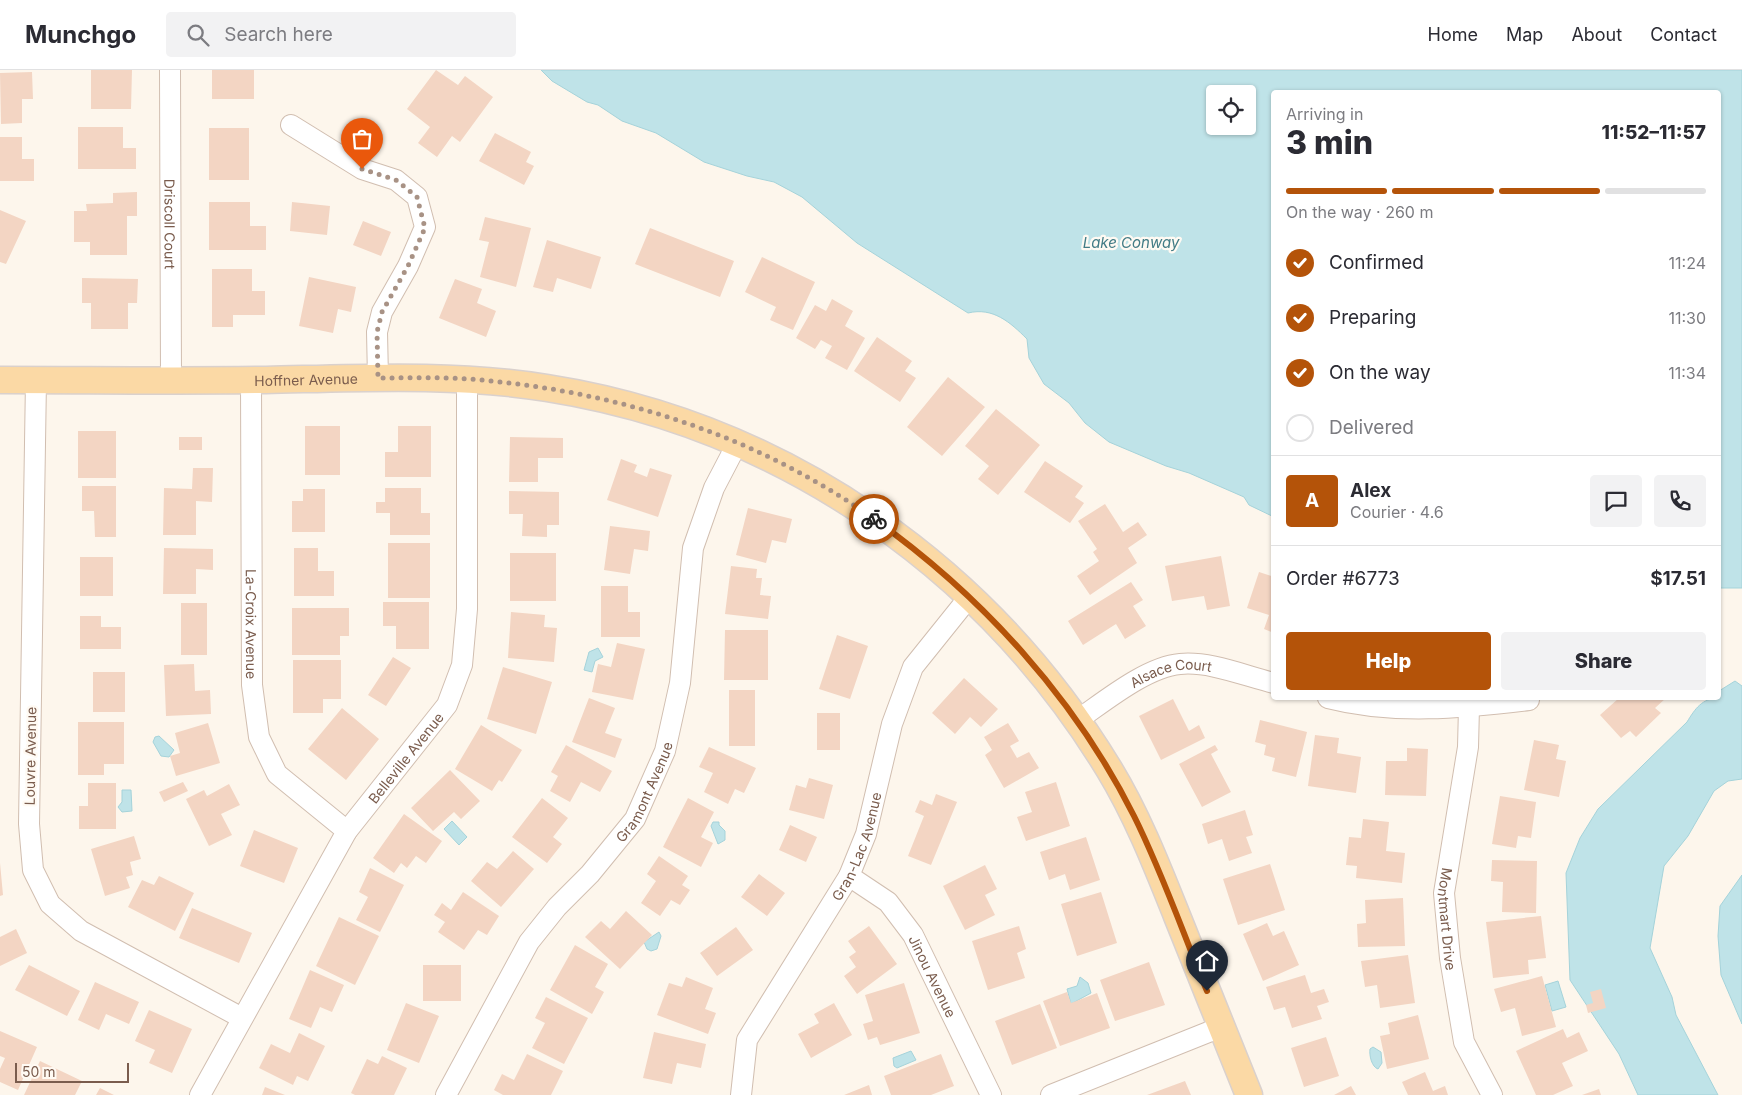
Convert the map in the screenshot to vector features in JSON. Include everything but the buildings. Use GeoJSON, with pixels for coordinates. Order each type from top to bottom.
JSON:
{"type":"FeatureCollection","features":[{"type":"Feature","properties":{"kind":"main road","name":"Hoffner Avenue"},"geometry":{"type":"LineString","coordinates":[[0,380],[171,378],[251,380],[467,379],[543,387],[597,397],[666,415],[738,442],[791,469],[861,510],[907,542],[970,596],[1009,637],[1076,721],[1110,770],[1135,817],[1249,1095]]}},
{"type":"Feature","properties":{"kind":"street","name":"Driscoll Court"},"geometry":{"type":"LineString","coordinates":[[170,70],[171,378]]}},
{"type":"Feature","properties":{"kind":"street"},"geometry":{"type":"LineString","coordinates":[[291,124],[362,169],[396,180],[417,197],[425,228],[408,266],[382,312],[377,332],[378,378]]}},
{"type":"Feature","properties":{"kind":"street","name":"Belleville Avenue"},"geometry":{"type":"LineString","coordinates":[[200,1095],[347,831],[447,705],[462,665],[467,609],[467,379]]}},
{"type":"Feature","properties":{"kind":"street","name":"Louvre Avenue"},"geometry":{"type":"LineString","coordinates":[[36,380],[29,824],[33,870],[50,904],[81,931],[242,1018]]}},
{"type":"Feature","properties":{"kind":"street","name":"La-Croix Avenue"},"geometry":{"type":"LineString","coordinates":[[251,380],[252,685],[259,737],[277,774],[347,831]]}},
{"type":"Feature","properties":{"kind":"street","name":"Gramont Avenue"},"geometry":{"type":"LineString","coordinates":[[446,1095],[529,942],[557,907],[590,874],[635,819],[665,751],[680,683],[693,548],[714,488],[738,442]]}},
{"type":"Feature","properties":{"kind":"street","name":"Gran-Lac Avenue"},"geometry":{"type":"LineString","coordinates":[[741,1095],[747,1040],[850,876],[866,834],[892,724],[913,667],[970,596]]}},
{"type":"Feature","properties":{"kind":"street","name":"Alsace Court"},"geometry":{"type":"LineString","coordinates":[[1076,721],[1151,672],[1179,664],[1203,665],[1271,682]]}},
{"type":"Feature","properties":{"kind":"street"},"geometry":{"type":"LineString","coordinates":[[1340,700],[1380,707],[1426,709],[1469,707],[1529,700]]}},
{"type":"Feature","properties":{"kind":"street","name":"Montmart Drive"},"geometry":{"type":"LineString","coordinates":[[1469,707],[1468,747],[1444,893],[1450,958],[1464,1042],[1492,1095]]}},
{"type":"Feature","properties":{"kind":"street","name":"Jinou Avenue"},"geometry":{"type":"LineString","coordinates":[[850,876],[888,902],[913,935],[991,1095]]}},
{"type":"Feature","properties":{"kind":"street"},"geometry":{"type":"LineString","coordinates":[[1051,1095],[1221,1027]]}},
{"type":"Feature","properties":{"kind":"water","name":"Lake Conway"},"geometry":{"type":"Polygon","coordinates":[[[541,70],[1742,70],[1742,588],[1721,588],[1721,90],[1271,90],[1271,516],[1249,505],[1244,497],[1109,442],[1085,423],[1069,403],[1044,384],[1029,358],[1027,339],[1000,317],[985,312],[968,313],[857,243],[802,197],[774,182],[747,176],[704,162],[656,133],[622,121],[598,105],[587,102],[552,81],[541,70]]]}},
{"type":"Feature","properties":{"kind":"water"},"geometry":{"type":"Polygon","coordinates":[[[598,648],[603,657],[595,661],[592,672],[584,670],[589,652],[598,648]]]}},
{"type":"Feature","properties":{"kind":"water"},"geometry":{"type":"Polygon","coordinates":[[[1735,681],[1742,686],[1742,779],[1728,781],[1714,791],[1688,836],[1664,866],[1650,948],[1672,997],[1676,1015],[1718,1095],[1638,1095],[1619,1054],[1570,980],[1566,873],[1580,838],[1598,809],[1687,722],[1700,705],[1708,700],[1721,700],[1721,690],[1735,681]]]}},
{"type":"Feature","properties":{"kind":"water"},"geometry":{"type":"Polygon","coordinates":[[[159,736],[174,750],[169,757],[161,756],[153,742],[155,737],[159,736]]]}},
{"type":"Feature","properties":{"kind":"water"},"geometry":{"type":"Polygon","coordinates":[[[122,790],[131,790],[132,811],[122,812],[118,807],[122,802],[122,790]]]}},
{"type":"Feature","properties":{"kind":"water"},"geometry":{"type":"Polygon","coordinates":[[[452,821],[467,837],[459,845],[444,829],[452,821]]]}},
{"type":"Feature","properties":{"kind":"water"},"geometry":{"type":"Polygon","coordinates":[[[713,822],[719,822],[719,825],[725,831],[725,840],[718,844],[711,826],[713,822]]]}},
{"type":"Feature","properties":{"kind":"water"},"geometry":{"type":"Polygon","coordinates":[[[1742,875],[1742,1024],[1721,975],[1718,936],[1720,906],[1742,875]]]}},
{"type":"Feature","properties":{"kind":"water"},"geometry":{"type":"Polygon","coordinates":[[[659,932],[661,936],[657,949],[651,951],[647,949],[644,942],[659,932]]]}},
{"type":"Feature","properties":{"kind":"water"},"geometry":{"type":"Polygon","coordinates":[[[1080,977],[1088,983],[1091,993],[1071,1004],[1067,989],[1077,986],[1080,977]]]}},
{"type":"Feature","properties":{"kind":"water"},"geometry":{"type":"Polygon","coordinates":[[[1558,981],[1566,1007],[1552,1011],[1545,985],[1558,981]]]}},
{"type":"Feature","properties":{"kind":"water"},"geometry":{"type":"Polygon","coordinates":[[[1373,1047],[1381,1052],[1382,1063],[1378,1069],[1374,1066],[1371,1058],[1370,1049],[1373,1047]]]}},
{"type":"Feature","properties":{"kind":"water"},"geometry":{"type":"Polygon","coordinates":[[[911,1051],[916,1060],[897,1068],[894,1066],[893,1058],[911,1051]]]}},
{"type":"Feature","properties":{"kind":"way so far"},"geometry":{"type":"LineString","coordinates":[[362,169],[396,180],[417,197],[425,228],[408,266],[382,312],[377,332],[378,378],[467,379],[543,387],[597,397],[666,415],[738,442],[791,469],[874,519]]}},
{"type":"Feature","properties":{"kind":"route"},"geometry":{"type":"LineString","coordinates":[[874,519],[907,542],[970,596],[1009,637],[1076,721],[1110,770],[1135,817],[1207,991]]}}]}
